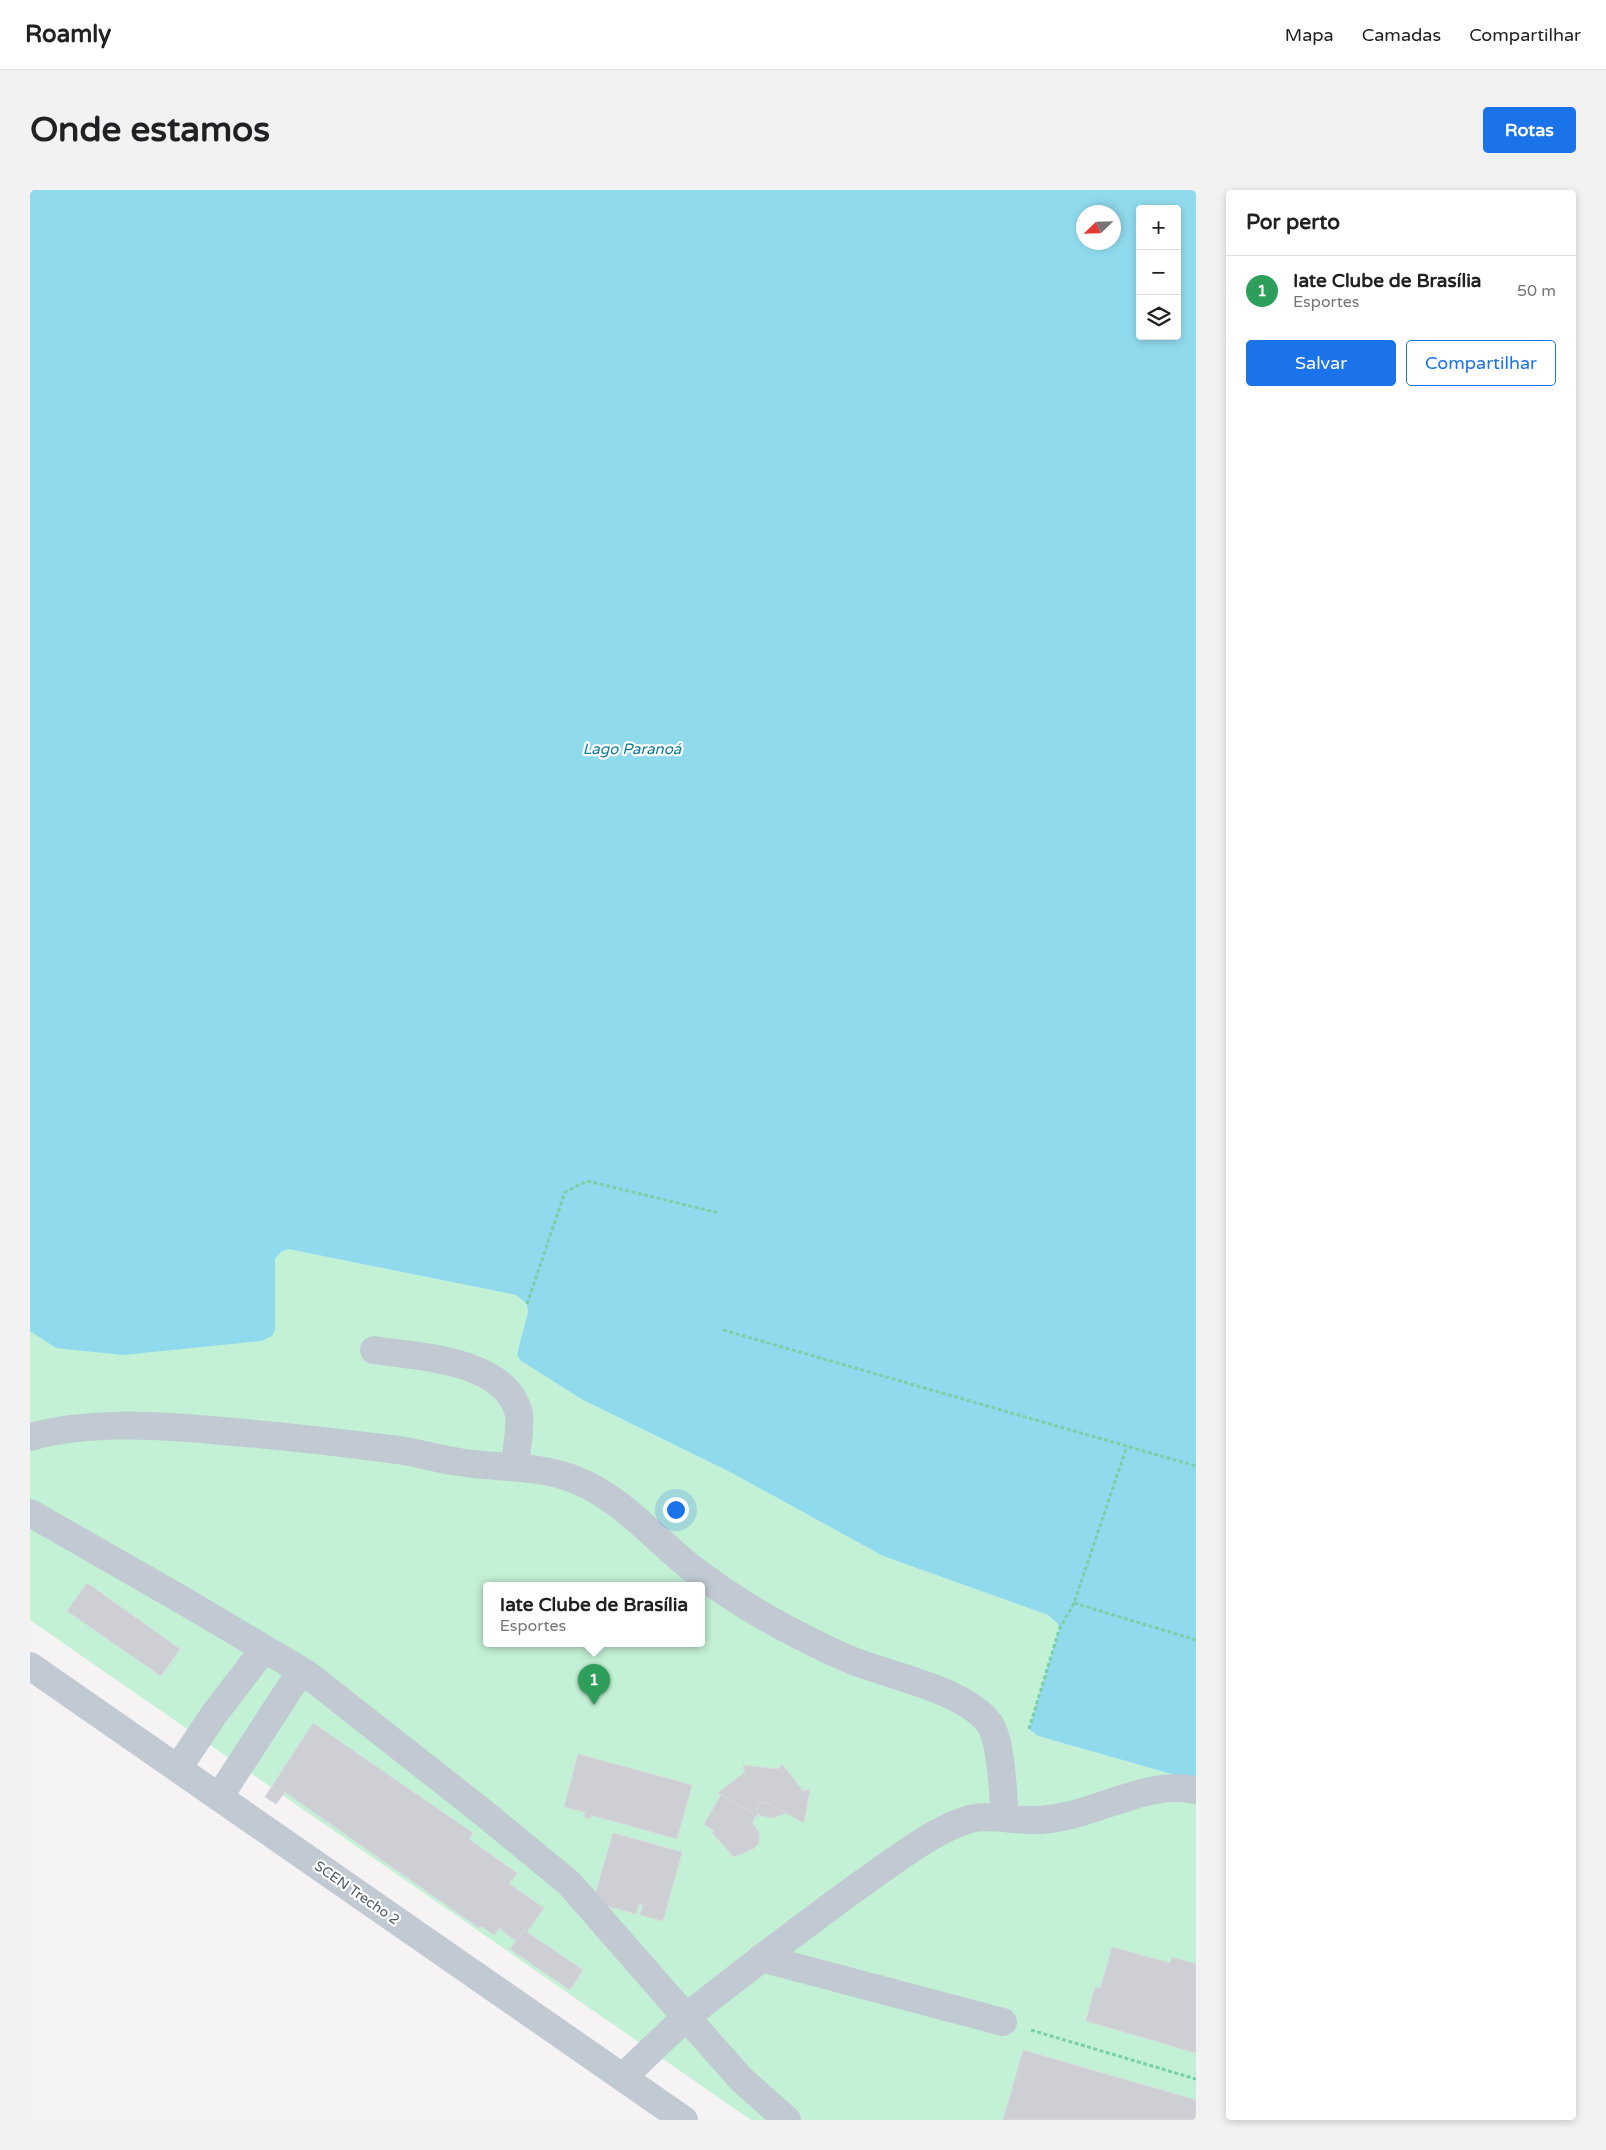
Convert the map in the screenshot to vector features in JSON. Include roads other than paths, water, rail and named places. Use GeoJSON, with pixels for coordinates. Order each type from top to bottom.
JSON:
{"type":"FeatureCollection","features":[{"type":"Feature","properties":{"kind":"street"},"geometry":{"type":"LineString","coordinates":[[374,1350],[462,1365],[488,1375],[509,1392],[519,1415],[515,1467]]}},
{"type":"Feature","properties":{"kind":"street"},"geometry":{"type":"LineString","coordinates":[[30,1437],[53,1431],[96,1427],[167,1426],[286,1437],[401,1451],[457,1462],[539,1469],[578,1481],[613,1501],[689,1565],[740,1604],[786,1629],[855,1662],[914,1680],[967,1704],[991,1724],[1001,1759],[1005,1818]]}},
{"type":"Feature","properties":{"kind":"street"},"geometry":{"type":"LineString","coordinates":[[30,1513],[184,1601],[301,1671],[480,1810],[569,1882],[742,2080],[787,2120]]}},
{"type":"Feature","properties":{"kind":"street"},"geometry":{"type":"LineString","coordinates":[[178,1768],[215,1714],[264,1649]]}},
{"type":"Feature","properties":{"kind":"street","name":"SCEN Trecho 2"},"geometry":{"type":"LineString","coordinates":[[30,1666],[684,2120]]}},
{"type":"Feature","properties":{"kind":"street"},"geometry":{"type":"LineString","coordinates":[[219,1796],[301,1671]]}},
{"type":"Feature","properties":{"kind":"street"},"geometry":{"type":"LineString","coordinates":[[623,2077],[686,2017],[812,1919],[922,1843],[957,1824],[990,1816],[1031,1820],[1056,1818],[1164,1789],[1196,1790]]}},
{"type":"Feature","properties":{"kind":"street"},"geometry":{"type":"LineString","coordinates":[[761,1958],[1003,2022]]}},
{"type":"Feature","properties":{"kind":"water","name":"Lago Paranoá"},"geometry":{"type":"Polygon","coordinates":[[[30,190],[1196,190],[1196,1781],[1038,1736],[1029,1729],[1059,1630],[1058,1624],[1048,1615],[883,1556],[730,1472],[583,1400],[520,1360],[517,1354],[528,1312],[527,1304],[516,1295],[288,1249],[281,1252],[275,1259],[275,1330],[272,1336],[262,1341],[123,1355],[56,1348],[30,1331],[30,190]]]}},
{"type":"Feature","properties":{"kind":"place","name":"Iate Clube de Brasília"},"geometry":{"type":"Point","coordinates":[594,1705]}}]}
